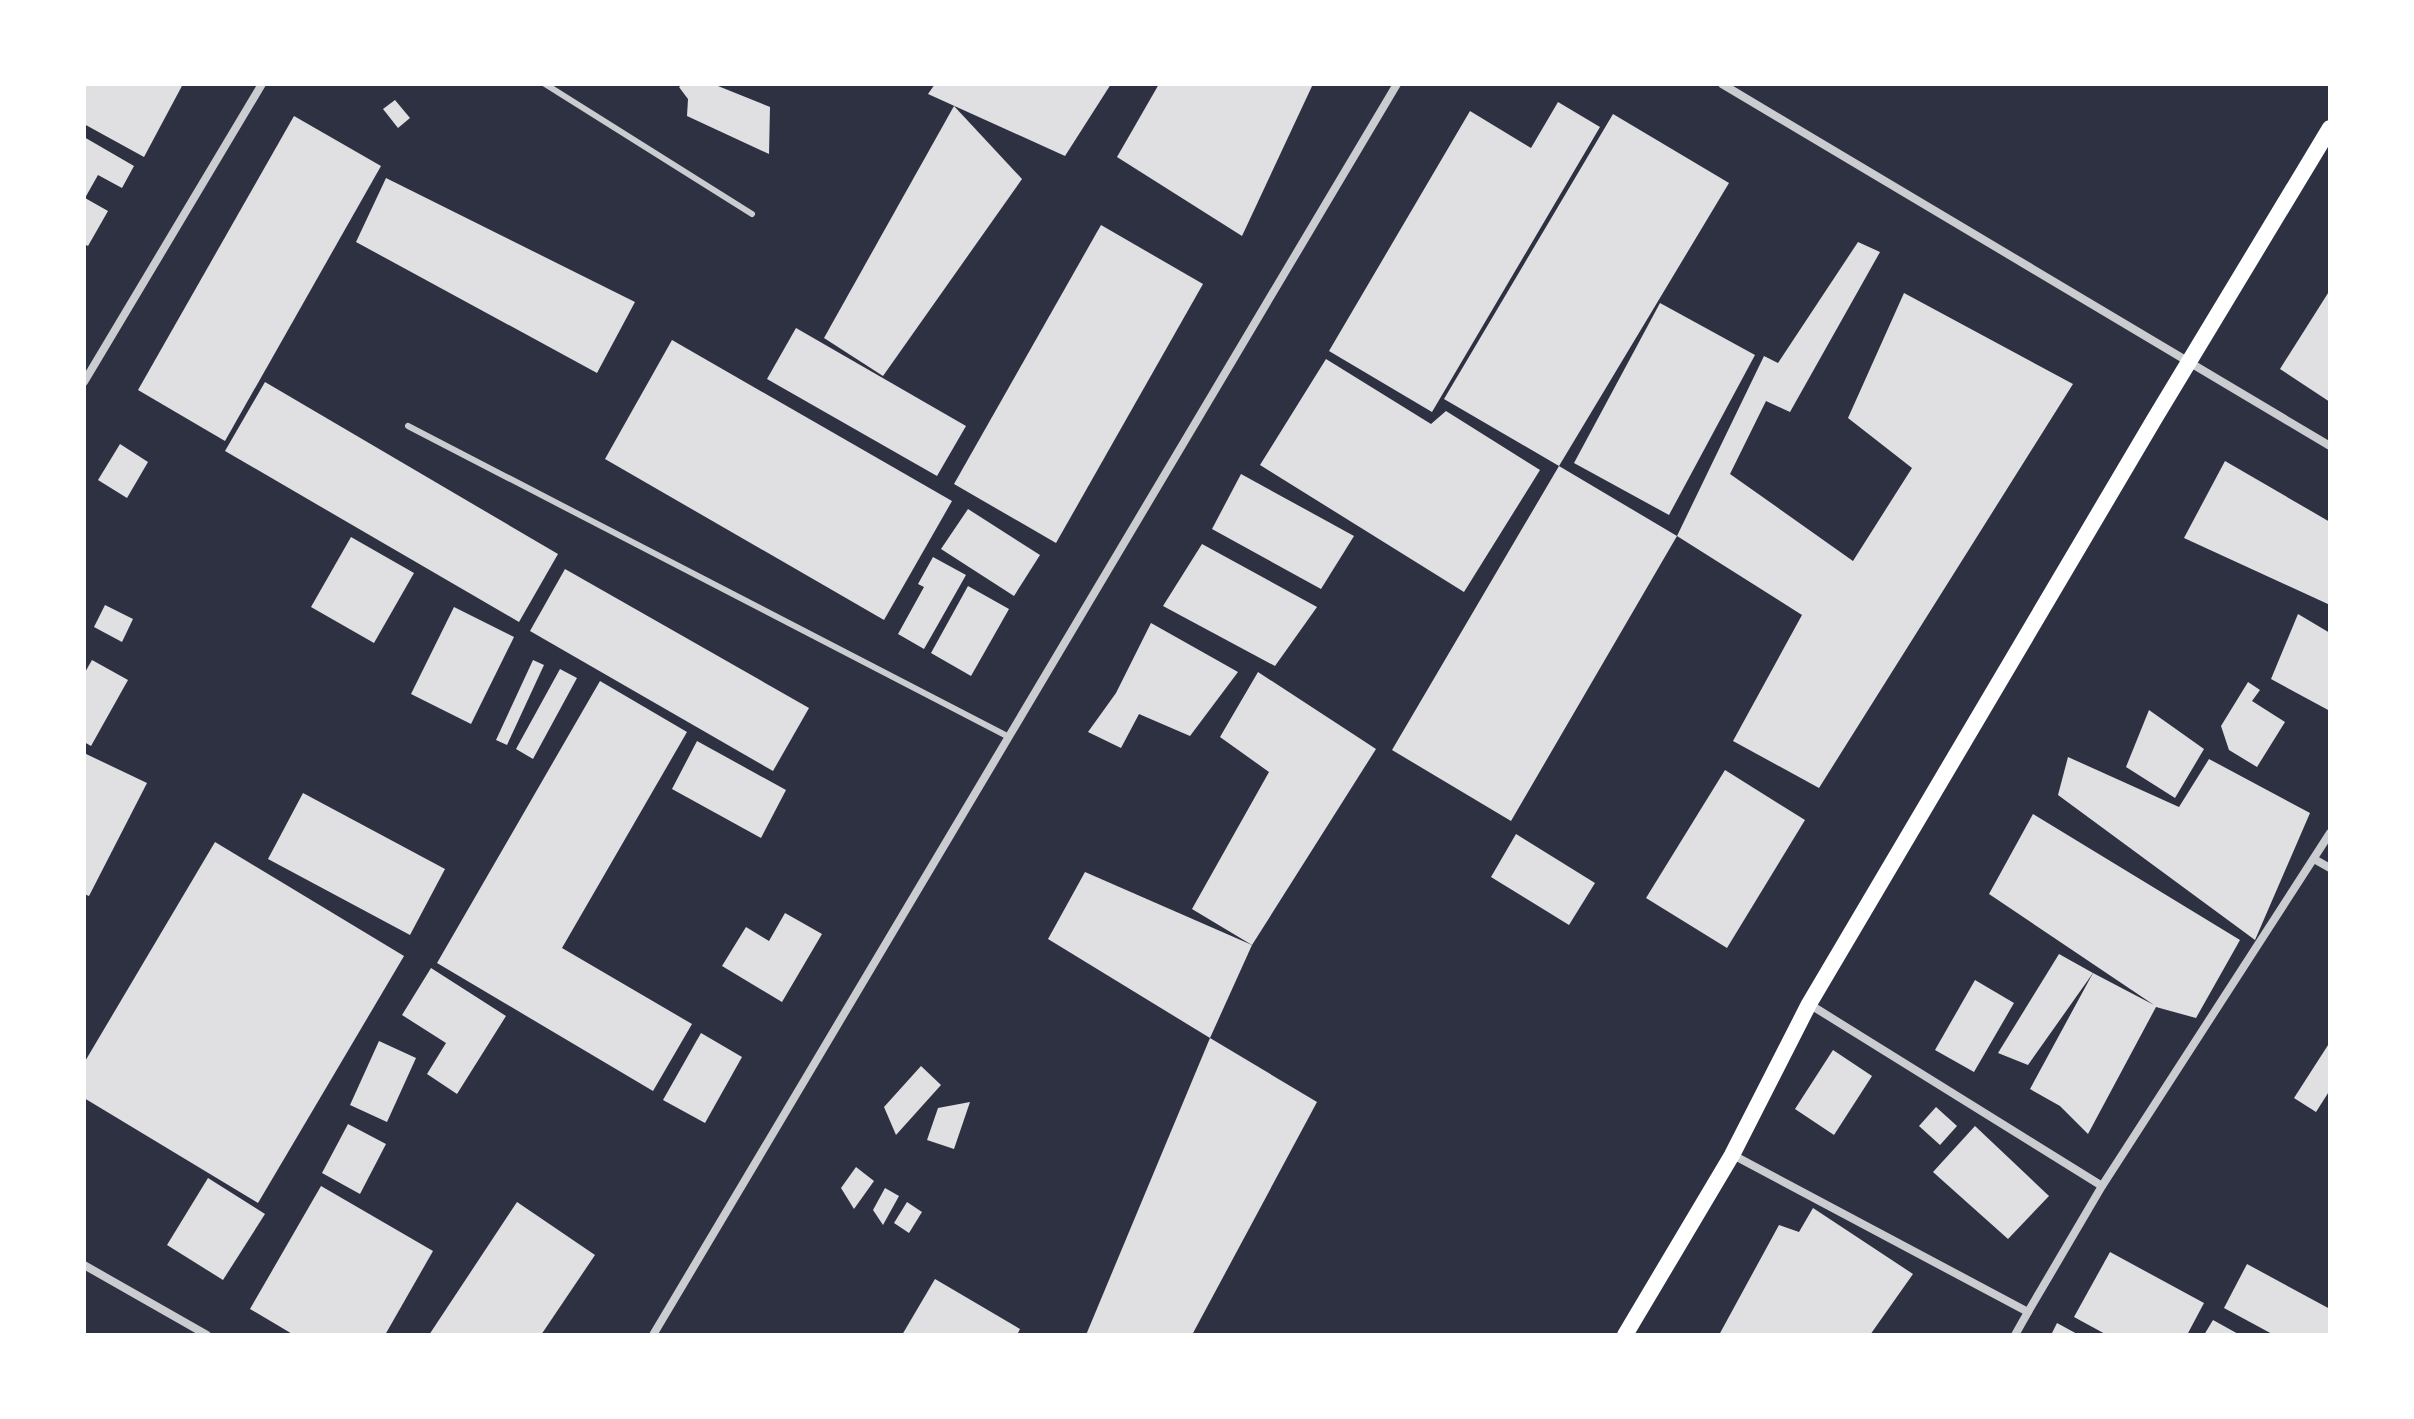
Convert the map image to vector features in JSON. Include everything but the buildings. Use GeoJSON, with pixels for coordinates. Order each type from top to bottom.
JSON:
{"type":"FeatureCollection","features":[{"type":"Feature","properties":{"kind":"main road"},"geometry":{"type":"LineString","coordinates":[[1625,1335],[1732,1155],[1809,1004],[2330,128]]}},
{"type":"Feature","properties":{"kind":"street"},"geometry":{"type":"LineString","coordinates":[[84,382],[262,84]]}},
{"type":"Feature","properties":{"kind":"street"},"geometry":{"type":"LineString","coordinates":[[653,1335],[1397,84]]}},
{"type":"Feature","properties":{"kind":"street"},"geometry":{"type":"LineString","coordinates":[[1722,84],[2330,446]]}},
{"type":"Feature","properties":{"kind":"street"},"geometry":{"type":"LineString","coordinates":[[2015,1335],[2102,1186],[2330,833]]}},
{"type":"Feature","properties":{"kind":"street"},"geometry":{"type":"LineString","coordinates":[[2314,859],[2330,868]]}},
{"type":"Feature","properties":{"kind":"street"},"geometry":{"type":"LineString","coordinates":[[1809,1004],[2102,1186]]}},
{"type":"Feature","properties":{"kind":"street"},"geometry":{"type":"LineString","coordinates":[[1732,1155],[2028,1312]]}},
{"type":"Feature","properties":{"kind":"street"},"geometry":{"type":"LineString","coordinates":[[84,1265],[207,1335]]}},
{"type":"Feature","properties":{"kind":"lane"},"geometry":{"type":"LineString","coordinates":[[545,84],[752,214]]}},
{"type":"Feature","properties":{"kind":"lane"},"geometry":{"type":"LineString","coordinates":[[408,426],[1009,737]]}}]}
